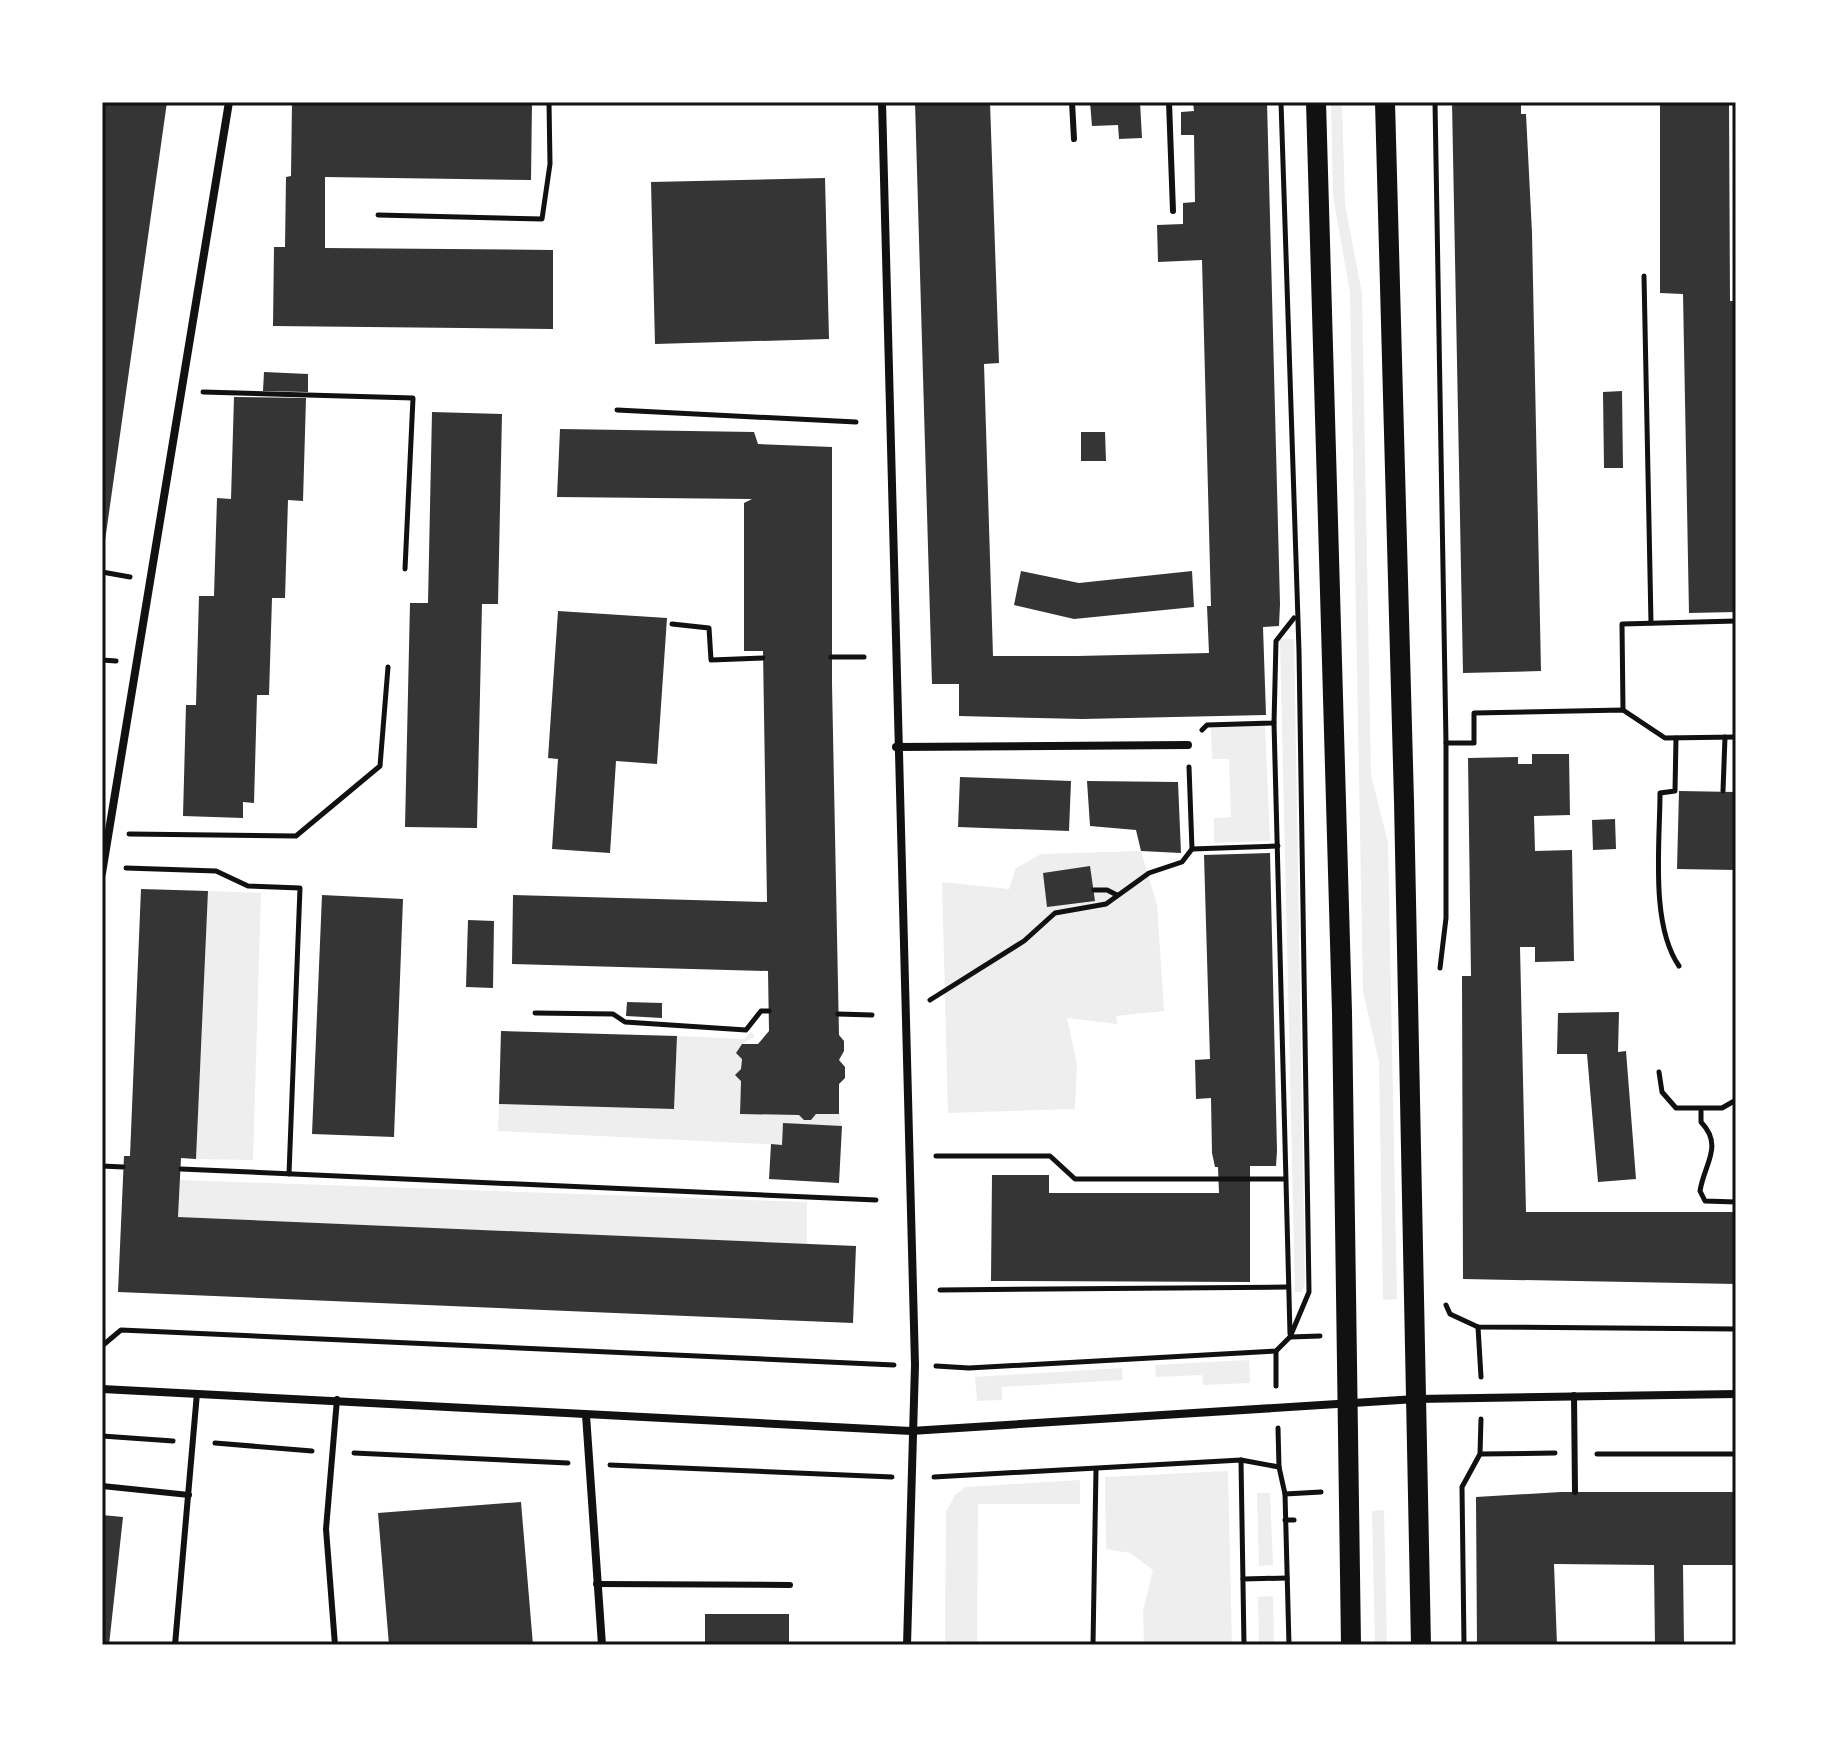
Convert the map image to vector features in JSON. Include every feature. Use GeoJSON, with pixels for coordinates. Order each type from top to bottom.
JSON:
{"type":"FeatureCollection","features":[{"type":"Feature","properties":{"kind":"main road"},"geometry":{"type":"LineString","coordinates":[[1316,102],[1342,1012],[1351,1645]]}},
{"type":"Feature","properties":{"kind":"main road"},"geometry":{"type":"LineString","coordinates":[[1385,102],[1421,1645]]}},
{"type":"Feature","properties":{"kind":"street"},"geometry":{"type":"LineString","coordinates":[[102,873],[229,102]]}},
{"type":"Feature","properties":{"kind":"street"},"geometry":{"type":"LineString","coordinates":[[882,102],[896,747],[915,1365],[909,1478],[907,1645]]}},
{"type":"Feature","properties":{"kind":"street"},"geometry":{"type":"LineString","coordinates":[[896,747],[1188,745]]}},
{"type":"Feature","properties":{"kind":"street"},"geometry":{"type":"LineString","coordinates":[[102,1389],[911,1431],[1416,1399],[1736,1394]]}},
{"type":"Feature","properties":{"kind":"street"},"geometry":{"type":"LineString","coordinates":[[586,1415],[587,1464],[602,1645]]}},
{"type":"Feature","properties":{"kind":"lane"},"geometry":{"type":"LineString","coordinates":[[1072,102],[1074,139]]}},
{"type":"Feature","properties":{"kind":"lane"},"geometry":{"type":"LineString","coordinates":[[1169,102],[1173,211]]}},
{"type":"Feature","properties":{"kind":"lane"},"geometry":{"type":"LineString","coordinates":[[175,1645],[197,1393]]}},
{"type":"Feature","properties":{"kind":"lane"},"geometry":{"type":"LineString","coordinates":[[1574,1395],[1575,1492]]}},
{"type":"Feature","properties":{"kind":"lane"},"geometry":{"type":"LineString","coordinates":[[335,1645],[326,1529],[337,1399]]}},
{"type":"Feature","properties":{"kind":"lane"},"geometry":{"type":"LineString","coordinates":[[102,1486],[189,1495]]}},
{"type":"Feature","properties":{"kind":"lane"},"geometry":{"type":"LineString","coordinates":[[596,1584],[790,1585]]}},
{"type":"Feature","properties":{"kind":"path"},"geometry":{"type":"LineString","coordinates":[[378,215],[542,219],[550,164],[549,102]]}},
{"type":"Feature","properties":{"kind":"path"},"geometry":{"type":"LineString","coordinates":[[102,1346],[121,1330],[969,1368],[1276,1351],[1290,1337],[1309,1292],[1299,651],[1295,617],[1281,102]]}},
{"type":"Feature","properties":{"kind":"path"},"geometry":{"type":"LineString","coordinates":[[1435,102],[1446,743],[1446,918],[1439,974]]}},
{"type":"Feature","properties":{"kind":"path"},"geometry":{"type":"LineString","coordinates":[[1644,276],[1651,623]]}},
{"type":"Feature","properties":{"kind":"path"},"geometry":{"type":"LineString","coordinates":[[182,391],[413,398],[405,569]]}},
{"type":"Feature","properties":{"kind":"path"},"geometry":{"type":"LineString","coordinates":[[617,410],[856,422]]}},
{"type":"Feature","properties":{"kind":"path"},"geometry":{"type":"LineString","coordinates":[[1290,1337],[1274,723],[1276,641],[1295,617]]}},
{"type":"Feature","properties":{"kind":"path"},"geometry":{"type":"LineString","coordinates":[[1623,710],[1622,624],[1736,621]]}},
{"type":"Feature","properties":{"kind":"path"},"geometry":{"type":"LineString","coordinates":[[672,624],[709,628],[711,660],[763,658]]}},
{"type":"Feature","properties":{"kind":"path"},"geometry":{"type":"LineString","coordinates":[[831,657],[864,657]]}},
{"type":"Feature","properties":{"kind":"path"},"geometry":{"type":"LineString","coordinates":[[108,834],[296,836],[380,766],[388,667]]}},
{"type":"Feature","properties":{"kind":"path"},"geometry":{"type":"LineString","coordinates":[[1446,743],[1474,743],[1474,713],[1623,710],[1665,738],[1736,737]]}},
{"type":"Feature","properties":{"kind":"path"},"geometry":{"type":"LineString","coordinates":[[930,1000],[1024,941],[1055,913],[1106,904],[1149,873],[1182,862],[1192,849],[1188,745],[1207,725],[1274,723]]}},
{"type":"Feature","properties":{"kind":"path"},"geometry":{"type":"LineString","coordinates":[[1723,791],[1725,737]]}},
{"type":"Feature","properties":{"kind":"path"},"geometry":{"type":"LineString","coordinates":[[1676,738],[1675,791],[1660,793],[1660,881],[1663,925],[1670,953],[1679,966]]}},
{"type":"Feature","properties":{"kind":"path"},"geometry":{"type":"LineString","coordinates":[[1192,849],[1278,846]]}},
{"type":"Feature","properties":{"kind":"path"},"geometry":{"type":"LineString","coordinates":[[103,867],[216,871],[248,886],[300,888],[289,1174]]}},
{"type":"Feature","properties":{"kind":"path"},"geometry":{"type":"LineString","coordinates":[[1094,890],[1107,890],[1118,895]]}},
{"type":"Feature","properties":{"kind":"path"},"geometry":{"type":"LineString","coordinates":[[535,1013],[613,1014],[625,1022],[746,1030],[761,1011],[769,1011]]}},
{"type":"Feature","properties":{"kind":"path"},"geometry":{"type":"LineString","coordinates":[[838,1014],[872,1015]]}},
{"type":"Feature","properties":{"kind":"path"},"geometry":{"type":"LineString","coordinates":[[1659,1072],[1662,1092],[1676,1108],[1701,1111],[1722,1108],[1736,1100]]}},
{"type":"Feature","properties":{"kind":"path"},"geometry":{"type":"LineString","coordinates":[[1701,1111],[1701,1122],[1711,1133],[1713,1153],[1700,1191],[1705,1201],[1736,1202]]}},
{"type":"Feature","properties":{"kind":"path"},"geometry":{"type":"LineString","coordinates":[[936,1156],[1050,1156],[1075,1179],[1285,1179]]}},
{"type":"Feature","properties":{"kind":"path"},"geometry":{"type":"LineString","coordinates":[[102,1166],[123,1167]]}},
{"type":"Feature","properties":{"kind":"path"},"geometry":{"type":"LineString","coordinates":[[181,1169],[876,1200]]}},
{"type":"Feature","properties":{"kind":"path"},"geometry":{"type":"LineString","coordinates":[[940,1290],[1287,1287]]}},
{"type":"Feature","properties":{"kind":"path"},"geometry":{"type":"LineString","coordinates":[[1442,1298],[1450,1314],[1478,1327],[1520,1330],[1736,1329]]}},
{"type":"Feature","properties":{"kind":"path"},"geometry":{"type":"LineString","coordinates":[[1414,1326],[1450,1314]]}},
{"type":"Feature","properties":{"kind":"path"},"geometry":{"type":"LineString","coordinates":[[1290,1337],[1347,1335]]}},
{"type":"Feature","properties":{"kind":"path"},"geometry":{"type":"LineString","coordinates":[[1276,1351],[1279,1467],[1285,1494],[1289,1645]]}},
{"type":"Feature","properties":{"kind":"path"},"geometry":{"type":"LineString","coordinates":[[102,1436],[332,1452],[909,1478],[1241,1460],[1279,1467]]}},
{"type":"Feature","properties":{"kind":"path"},"geometry":{"type":"LineString","coordinates":[[1464,1645],[1462,1487],[1480,1454],[1700,1450],[1736,1454]]}},
{"type":"Feature","properties":{"kind":"path"},"geometry":{"type":"LineString","coordinates":[[1241,1460],[1244,1645]]}},
{"type":"Feature","properties":{"kind":"path"},"geometry":{"type":"LineString","coordinates":[[1093,1645],[1096,1469]]}},
{"type":"Feature","properties":{"kind":"path"},"geometry":{"type":"LineString","coordinates":[[1285,1520],[1294,1520]]}},
{"type":"Feature","properties":{"kind":"path"},"geometry":{"type":"LineString","coordinates":[[1243,1579],[1287,1578]]}},
{"type":"Feature","properties":{"kind":"shaded area"},"geometry":{"type":"Polygon","coordinates":[[[1331,102],[1342,102],[1345,204],[1362,294],[1371,775],[1388,843],[1397,1299],[1383,1300],[1379,1062],[1363,991],[1350,293],[1333,196],[1331,102]]]}},
{"type":"Feature","properties":{"kind":"shaded area"},"geometry":{"type":"Polygon","coordinates":[[[1280,639],[1294,639],[1305,1282],[1302,1292],[1295,1292],[1280,639]]]}},
{"type":"Feature","properties":{"kind":"shaded area"},"geometry":{"type":"Polygon","coordinates":[[[1265,725],[1270,841],[1214,843],[1214,818],[1231,817],[1229,759],[1212,759],[1211,728],[1265,725]]]}},
{"type":"Feature","properties":{"kind":"shaded area"},"geometry":{"type":"Polygon","coordinates":[[[1141,851],[1157,905],[1164,1011],[1116,1016],[1117,1024],[1067,1018],[1077,1064],[1075,1109],[948,1113],[942,882],[1009,889],[1016,868],[1041,854],[1141,851]]]}},
{"type":"Feature","properties":{"kind":"shaded area"},"geometry":{"type":"Polygon","coordinates":[[[208,891],[261,893],[253,1160],[196,1159],[208,891]]]}},
{"type":"Feature","properties":{"kind":"shaded area"},"geometry":{"type":"Polygon","coordinates":[[[751,1032],[755,1036],[742,1044],[740,1113],[839,1114],[842,1126],[782,1145],[498,1131],[499,1104],[674,1109],[677,1036],[744,1039],[751,1032]]]}},
{"type":"Feature","properties":{"kind":"shaded area"},"geometry":{"type":"Polygon","coordinates":[[[180,1180],[807,1202],[807,1244],[178,1217],[180,1180]]]}},
{"type":"Feature","properties":{"kind":"shaded area"},"geometry":{"type":"Polygon","coordinates":[[[1249,1360],[1250,1383],[1203,1385],[1202,1375],[1156,1377],[1155,1365],[1249,1360]]]}},
{"type":"Feature","properties":{"kind":"shaded area"},"geometry":{"type":"Polygon","coordinates":[[[1122,1368],[1123,1380],[1002,1387],[1002,1400],[977,1401],[975,1377],[1122,1368]]]}},
{"type":"Feature","properties":{"kind":"shaded area"},"geometry":{"type":"Polygon","coordinates":[[[1228,1471],[1232,1645],[1144,1645],[1143,1611],[1153,1570],[1130,1553],[1106,1549],[1105,1477],[1228,1471]]]}},
{"type":"Feature","properties":{"kind":"shaded area"},"geometry":{"type":"Polygon","coordinates":[[[1080,1480],[1080,1504],[978,1504],[977,1645],[945,1645],[946,1512],[955,1495],[966,1487],[1080,1480]]]}},
{"type":"Feature","properties":{"kind":"shaded area"},"geometry":{"type":"Polygon","coordinates":[[[1257,1493],[1270,1493],[1273,1565],[1259,1566],[1257,1493]]]}},
{"type":"Feature","properties":{"kind":"shaded area"},"geometry":{"type":"Polygon","coordinates":[[[1384,1510],[1387,1645],[1375,1645],[1372,1511],[1384,1510]]]}},
{"type":"Feature","properties":{"kind":"shaded area"},"geometry":{"type":"Polygon","coordinates":[[[1273,1596],[1274,1645],[1259,1645],[1258,1597],[1273,1596]]]}},
{"type":"Feature","properties":{"kind":"building"},"geometry":{"type":"Polygon","coordinates":[[[102,102],[167,102],[104,548],[102,548],[102,102]]]}},
{"type":"Feature","properties":{"kind":"building"},"geometry":{"type":"Polygon","coordinates":[[[292,102],[532,102],[531,180],[325,177],[325,248],[553,250],[553,329],[273,326],[274,247],[285,247],[286,177],[291,176],[292,102]]]}},
{"type":"Feature","properties":{"kind":"building"},"geometry":{"type":"Polygon","coordinates":[[[915,102],[990,102],[999,363],[984,364],[993,656],[1077,656],[1209,653],[1207,606],[1211,606],[1202,260],[1158,262],[1157,225],[1183,224],[1183,203],[1195,202],[1194,135],[1181,135],[1181,112],[1194,111],[1193,102],[1267,102],[1280,604],[1279,626],[1263,627],[1266,715],[1082,719],[959,716],[959,684],[932,684],[915,102]]]}},
{"type":"Feature","properties":{"kind":"building"},"geometry":{"type":"Polygon","coordinates":[[[1090,102],[1140,102],[1142,138],[1119,139],[1118,125],[1092,126],[1090,102]]]}},
{"type":"Feature","properties":{"kind":"building"},"geometry":{"type":"Polygon","coordinates":[[[1452,102],[1521,102],[1521,114],[1526,114],[1532,233],[1541,671],[1463,673],[1452,102]]]}},
{"type":"Feature","properties":{"kind":"building"},"geometry":{"type":"Polygon","coordinates":[[[1660,102],[1729,102],[1730,301],[1736,301],[1736,612],[1689,613],[1683,294],[1660,293],[1660,102]]]}},
{"type":"Feature","properties":{"kind":"building"},"geometry":{"type":"Polygon","coordinates":[[[825,178],[829,339],[655,344],[651,182],[825,178]]]}},
{"type":"Feature","properties":{"kind":"building"},"geometry":{"type":"Polygon","coordinates":[[[264,372],[308,374],[308,392],[263,391],[264,372]]]}},
{"type":"Feature","properties":{"kind":"building"},"geometry":{"type":"Polygon","coordinates":[[[1622,391],[1623,468],[1604,468],[1603,392],[1622,391]]]}},
{"type":"Feature","properties":{"kind":"building"},"geometry":{"type":"Polygon","coordinates":[[[234,397],[306,398],[303,501],[288,500],[285,598],[272,598],[269,695],[257,695],[254,803],[243,802],[243,818],[183,816],[186,705],[196,705],[199,596],[214,596],[217,498],[231,499],[234,397]]]}},
{"type":"Feature","properties":{"kind":"building"},"geometry":{"type":"Polygon","coordinates":[[[432,412],[502,414],[498,604],[482,604],[477,828],[405,827],[410,603],[428,603],[432,412]]]}},
{"type":"Feature","properties":{"kind":"building"},"geometry":{"type":"Polygon","coordinates":[[[560,429],[754,432],[758,444],[832,447],[832,684],[839,1035],[844,1041],[844,1051],[839,1060],[845,1067],[845,1078],[839,1084],[839,1114],[816,1114],[811,1120],[804,1120],[799,1115],[740,1114],[741,1081],[735,1075],[741,1069],[742,1059],[736,1053],[742,1044],[758,1044],[769,1031],[768,971],[512,964],[513,895],[767,902],[763,651],[744,651],[744,503],[752,499],[557,497],[560,429]]]}},
{"type":"Feature","properties":{"kind":"building"},"geometry":{"type":"Polygon","coordinates":[[[1081,432],[1105,432],[1106,461],[1081,461],[1081,432]]]}},
{"type":"Feature","properties":{"kind":"building"},"geometry":{"type":"Polygon","coordinates":[[[1021,571],[1079,583],[1192,571],[1194,607],[1074,619],[1014,605],[1021,571]]]}},
{"type":"Feature","properties":{"kind":"building"},"geometry":{"type":"Polygon","coordinates":[[[558,611],[667,618],[657,764],[616,761],[610,853],[552,849],[558,759],[548,758],[558,611]]]}},
{"type":"Feature","properties":{"kind":"building"},"geometry":{"type":"Polygon","coordinates":[[[1532,754],[1569,754],[1570,815],[1534,816],[1535,851],[1572,850],[1574,961],[1535,962],[1535,947],[1520,947],[1526,1212],[1736,1212],[1736,1284],[1463,1279],[1462,976],[1471,976],[1468,758],[1518,757],[1518,764],[1532,764],[1532,754]]]}},
{"type":"Feature","properties":{"kind":"building"},"geometry":{"type":"Polygon","coordinates":[[[960,777],[1071,781],[1069,831],[958,827],[960,777]]]}},
{"type":"Feature","properties":{"kind":"building"},"geometry":{"type":"Polygon","coordinates":[[[1087,781],[1178,782],[1181,853],[1141,851],[1136,830],[1090,826],[1087,781]]]}},
{"type":"Feature","properties":{"kind":"building"},"geometry":{"type":"Polygon","coordinates":[[[1679,791],[1736,792],[1736,870],[1677,869],[1679,791]]]}},
{"type":"Feature","properties":{"kind":"building"},"geometry":{"type":"Polygon","coordinates":[[[1615,819],[1616,849],[1593,850],[1592,820],[1615,819]]]}},
{"type":"Feature","properties":{"kind":"building"},"geometry":{"type":"Polygon","coordinates":[[[1270,853],[1277,1151],[1276,1166],[1250,1166],[1250,1282],[991,1281],[992,1175],[1049,1175],[1049,1193],[1219,1193],[1218,1167],[1215,1167],[1212,1153],[1211,1098],[1196,1099],[1195,1060],[1210,1059],[1204,855],[1270,853]]]}},
{"type":"Feature","properties":{"kind":"building"},"geometry":{"type":"Polygon","coordinates":[[[1090,866],[1095,901],[1047,907],[1043,873],[1090,866]]]}},
{"type":"Feature","properties":{"kind":"building"},"geometry":{"type":"Polygon","coordinates":[[[141,889],[208,891],[196,1159],[181,1158],[178,1217],[856,1246],[853,1323],[118,1292],[124,1156],[130,1156],[141,889]]]}},
{"type":"Feature","properties":{"kind":"building"},"geometry":{"type":"Polygon","coordinates":[[[322,895],[403,899],[394,1137],[312,1134],[322,895]]]}},
{"type":"Feature","properties":{"kind":"building"},"geometry":{"type":"Polygon","coordinates":[[[468,920],[494,921],[493,988],[466,987],[468,920]]]}},
{"type":"Feature","properties":{"kind":"building"},"geometry":{"type":"Polygon","coordinates":[[[627,1002],[662,1003],[662,1018],[626,1016],[627,1002]]]}},
{"type":"Feature","properties":{"kind":"building"},"geometry":{"type":"Polygon","coordinates":[[[1619,1012],[1618,1052],[1626,1051],[1636,1179],[1598,1182],[1587,1054],[1557,1054],[1558,1013],[1619,1012]]]}},
{"type":"Feature","properties":{"kind":"building"},"geometry":{"type":"Polygon","coordinates":[[[501,1031],[677,1036],[674,1109],[499,1104],[501,1031]]]}},
{"type":"Feature","properties":{"kind":"building"},"geometry":{"type":"Polygon","coordinates":[[[783,1123],[842,1126],[839,1183],[769,1179],[771,1144],[782,1145],[783,1123]]]}},
{"type":"Feature","properties":{"kind":"building"},"geometry":{"type":"Polygon","coordinates":[[[1561,1492],[1736,1492],[1736,1565],[1683,1565],[1684,1645],[1655,1645],[1654,1565],[1554,1564],[1557,1645],[1477,1645],[1476,1497],[1561,1492]]]}},
{"type":"Feature","properties":{"kind":"building"},"geometry":{"type":"Polygon","coordinates":[[[521,1502],[533,1645],[389,1645],[378,1513],[521,1502]]]}},
{"type":"Feature","properties":{"kind":"building"},"geometry":{"type":"Polygon","coordinates":[[[102,1515],[123,1517],[109,1645],[102,1645],[102,1515]]]}},
{"type":"Feature","properties":{"kind":"building"},"geometry":{"type":"Polygon","coordinates":[[[705,1614],[789,1614],[789,1645],[705,1645],[705,1614]]]}}]}
